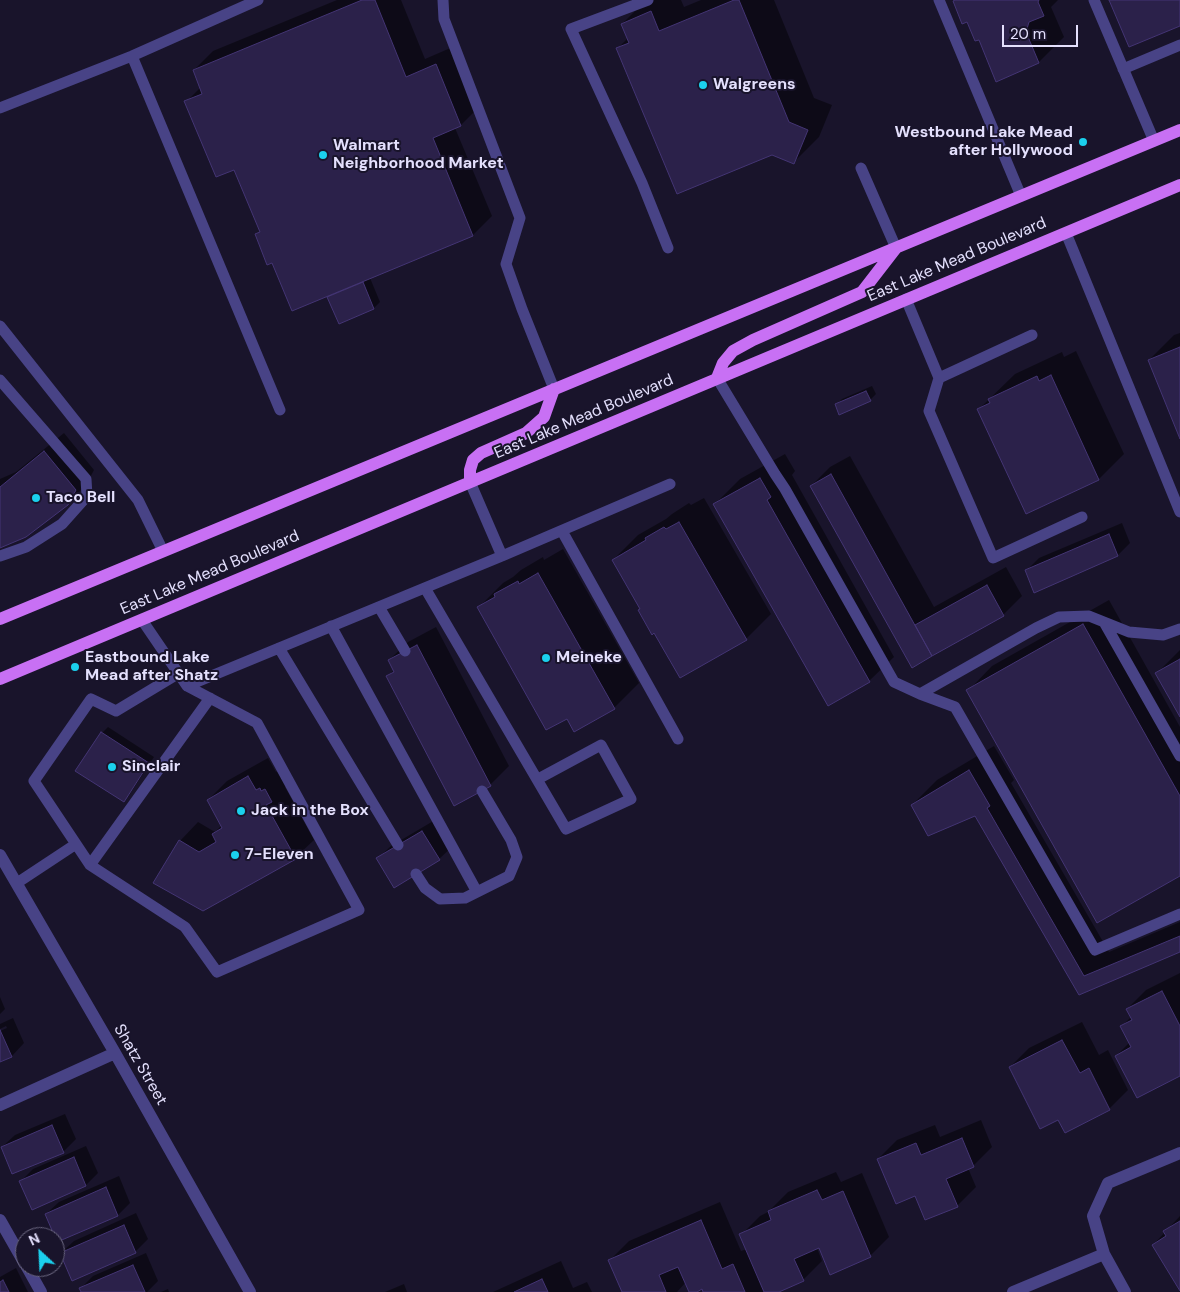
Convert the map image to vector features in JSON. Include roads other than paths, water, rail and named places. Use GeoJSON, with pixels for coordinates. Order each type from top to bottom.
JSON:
{"type":"FeatureCollection","features":[{"type":"Feature","properties":{"kind":"main road"},"geometry":{"type":"LineString","coordinates":[[0,619],[1180,130]]}},
{"type":"Feature","properties":{"kind":"main road","name":"East Lake Mead Boulevard"},"geometry":{"type":"LineString","coordinates":[[0,679],[1180,185]]}},
{"type":"Feature","properties":{"kind":"main road"},"geometry":{"type":"LineString","coordinates":[[718,378],[723,363],[733,351],[753,340],[862,292],[896,248]]}},
{"type":"Feature","properties":{"kind":"main road"},"geometry":{"type":"LineString","coordinates":[[470,482],[470,470],[473,460],[481,453],[526,433],[544,416],[554,389]]}},
{"type":"Feature","properties":{"kind":"street","name":"Shatz Street"},"geometry":{"type":"LineString","coordinates":[[0,855],[116,1053],[250,1292]]}},
{"type":"Feature","properties":{"kind":"street"},"geometry":{"type":"LineString","coordinates":[[0,1105],[116,1053]]}},
{"type":"Feature","properties":{"kind":"street"},"geometry":{"type":"LineString","coordinates":[[1125,1292],[1104,1254],[1093,1216],[1108,1183],[1180,1152]]}},
{"type":"Feature","properties":{"kind":"street"},"geometry":{"type":"LineString","coordinates":[[0,1220],[4,1233],[15,1249]]}},
{"type":"Feature","properties":{"kind":"street"},"geometry":{"type":"LineString","coordinates":[[1013,1292],[1104,1254]]}},
{"type":"Feature","properties":{"kind":"street"},"geometry":{"type":"LineString","coordinates":[[33,1277],[41,1292]]}},
{"type":"Feature","properties":{"kind":"lane"},"geometry":{"type":"LineString","coordinates":[[0,108],[132,56],[258,0]]}},
{"type":"Feature","properties":{"kind":"lane"},"geometry":{"type":"LineString","coordinates":[[443,0],[444,19],[520,218],[506,264],[554,389]]}},
{"type":"Feature","properties":{"kind":"lane"},"geometry":{"type":"LineString","coordinates":[[648,0],[571,29],[642,183],[668,248]]}},
{"type":"Feature","properties":{"kind":"lane"},"geometry":{"type":"LineString","coordinates":[[939,0],[1020,196]]}},
{"type":"Feature","properties":{"kind":"lane"},"geometry":{"type":"LineString","coordinates":[[1094,0],[1154,141]]}},
{"type":"Feature","properties":{"kind":"lane"},"geometry":{"type":"LineString","coordinates":[[1123,68],[1180,45]]}},
{"type":"Feature","properties":{"kind":"lane"},"geometry":{"type":"LineString","coordinates":[[132,56],[280,410]]}},
{"type":"Feature","properties":{"kind":"lane"},"geometry":{"type":"LineString","coordinates":[[861,168],[896,248]]}},
{"type":"Feature","properties":{"kind":"lane"},"geometry":{"type":"LineString","coordinates":[[1066,233],[1180,512]]}},
{"type":"Feature","properties":{"kind":"lane"},"geometry":{"type":"LineString","coordinates":[[906,300],[939,378],[929,411],[993,558],[1082,517]]}},
{"type":"Feature","properties":{"kind":"lane"},"geometry":{"type":"LineString","coordinates":[[0,326],[138,500],[163,551]]}},
{"type":"Feature","properties":{"kind":"lane"},"geometry":{"type":"LineString","coordinates":[[939,378],[1032,335]]}},
{"type":"Feature","properties":{"kind":"lane"},"geometry":{"type":"LineString","coordinates":[[718,378],[785,489],[894,682],[955,707],[1095,950],[1180,914]]}},
{"type":"Feature","properties":{"kind":"lane"},"geometry":{"type":"LineString","coordinates":[[0,380],[86,479],[87,496],[62,524],[26,547],[0,556]]}},
{"type":"Feature","properties":{"kind":"lane"},"geometry":{"type":"LineString","coordinates":[[470,482],[502,556]]}},
{"type":"Feature","properties":{"kind":"lane"},"geometry":{"type":"LineString","coordinates":[[187,686],[426,588],[670,484]]}},
{"type":"Feature","properties":{"kind":"lane"},"geometry":{"type":"LineString","coordinates":[[562,531],[678,739]]}},
{"type":"Feature","properties":{"kind":"lane"},"geometry":{"type":"LineString","coordinates":[[426,588],[566,829],[631,799],[601,745],[538,779]]}},
{"type":"Feature","properties":{"kind":"lane"},"geometry":{"type":"LineString","coordinates":[[379,607],[405,651]]}},
{"type":"Feature","properties":{"kind":"lane"},"geometry":{"type":"LineString","coordinates":[[920,694],[1036,628],[1059,617],[1089,616],[1129,632],[1163,635],[1180,629]]}},
{"type":"Feature","properties":{"kind":"lane"},"geometry":{"type":"LineString","coordinates":[[142,620],[187,686],[257,723],[359,910],[217,972],[185,927],[90,864],[34,781],[91,699],[116,711],[178,673]]}},
{"type":"Feature","properties":{"kind":"lane"},"geometry":{"type":"LineString","coordinates":[[1104,622],[1180,756]]}},
{"type":"Feature","properties":{"kind":"lane"},"geometry":{"type":"LineString","coordinates":[[331,626],[477,892]]}},
{"type":"Feature","properties":{"kind":"lane"},"geometry":{"type":"LineString","coordinates":[[279,648],[398,845]]}},
{"type":"Feature","properties":{"kind":"lane"},"geometry":{"type":"LineString","coordinates":[[90,864],[210,698]]}},
{"type":"Feature","properties":{"kind":"lane"},"geometry":{"type":"LineString","coordinates":[[416,874],[424,888],[440,899],[465,898],[509,876],[517,857],[511,840],[482,791]]}},
{"type":"Feature","properties":{"kind":"lane"},"geometry":{"type":"LineString","coordinates":[[17,883],[76,844]]}},
{"type":"Feature","properties":{"kind":"place","name":"Walgreens"},"geometry":{"type":"Point","coordinates":[703,85]}},
{"type":"Feature","properties":{"kind":"place","name":"Westbound Lake Mead after Hollywood"},"geometry":{"type":"Point","coordinates":[1083,142]}},
{"type":"Feature","properties":{"kind":"place","name":"Walmart Neighborhood Market"},"geometry":{"type":"Point","coordinates":[323,155]}},
{"type":"Feature","properties":{"kind":"place","name":"Taco Bell"},"geometry":{"type":"Point","coordinates":[36,498]}},
{"type":"Feature","properties":{"kind":"place","name":"Meineke"},"geometry":{"type":"Point","coordinates":[546,658]}},
{"type":"Feature","properties":{"kind":"place","name":"Eastbound Lake Mead after Shatz"},"geometry":{"type":"Point","coordinates":[75,667]}},
{"type":"Feature","properties":{"kind":"place","name":"Sinclair"},"geometry":{"type":"Point","coordinates":[112,767]}},
{"type":"Feature","properties":{"kind":"place","name":"Jack in the Box"},"geometry":{"type":"Point","coordinates":[241,811]}},
{"type":"Feature","properties":{"kind":"place","name":"7-Eleven"},"geometry":{"type":"Point","coordinates":[235,855]}}]}
